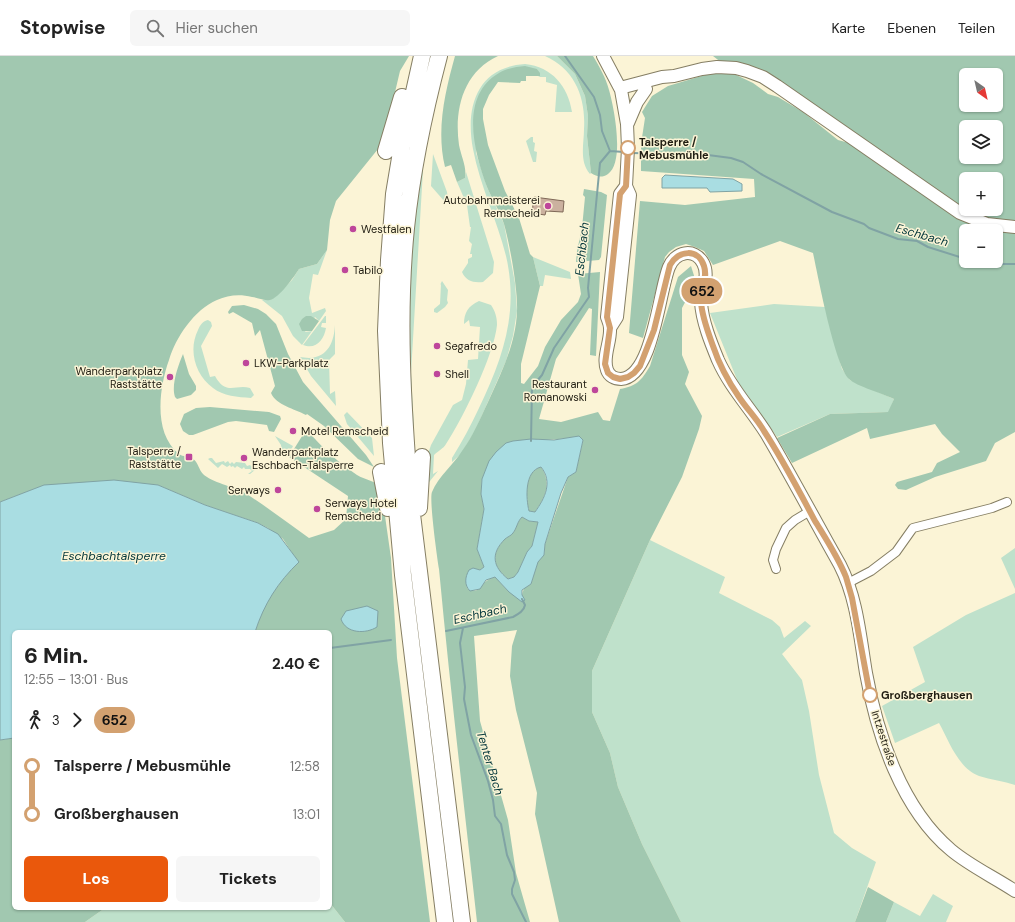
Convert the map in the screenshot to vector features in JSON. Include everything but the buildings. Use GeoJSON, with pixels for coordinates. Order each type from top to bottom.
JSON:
{"type":"FeatureCollection","features":[{"type":"Feature","properties":{"kind":"highway"},"geometry":{"type":"LineString","coordinates":[[386,151],[413,60],[417,56]]}},
{"type":"Feature","properties":{"kind":"highway"},"geometry":{"type":"LineString","coordinates":[[422,56],[406,123],[394,194],[387,285],[386,331],[391,443],[408,540],[462,922]]}},
{"type":"Feature","properties":{"kind":"highway"},"geometry":{"type":"LineString","coordinates":[[439,56],[415,162],[406,230],[401,332],[408,540],[403,575],[445,922]]}},
{"type":"Feature","properties":{"kind":"highway"},"geometry":{"type":"LineString","coordinates":[[433,128],[445,66],[443,56]]}},
{"type":"Feature","properties":{"kind":"highway"},"geometry":{"type":"LineString","coordinates":[[408,540],[420,503],[422,457]]}},
{"type":"Feature","properties":{"kind":"highway"},"geometry":{"type":"LineString","coordinates":[[381,472],[388,510],[408,540]]}},
{"type":"Feature","properties":{"kind":"main road"},"geometry":{"type":"LineString","coordinates":[[603,56],[621,90],[628,124]]}},
{"type":"Feature","properties":{"kind":"main road"},"geometry":{"type":"LineString","coordinates":[[621,90],[662,77],[674,76],[702,69],[717,67],[736,68],[763,78],[960,213],[987,224],[1015,227]]}},
{"type":"Feature","properties":{"kind":"main road"},"geometry":{"type":"LineString","coordinates":[[621,90],[634,92],[646,89],[674,76]]}},
{"type":"Feature","properties":{"kind":"main road"},"geometry":{"type":"LineString","coordinates":[[628,124],[637,102],[646,89]]}},
{"type":"Feature","properties":{"kind":"main road","name":"Intzestraße"},"geometry":{"type":"LineString","coordinates":[[628,124],[626,186],[620,194],[607,317],[610,328],[605,364],[608,373],[618,379],[632,376],[640,366],[654,330],[670,265],[674,259],[684,253],[692,254],[698,257],[702,261],[705,269],[705,279],[701,301],[702,310],[718,360],[734,390],[765,432],[840,565],[848,582],[870,695],[886,747],[902,786],[924,822],[946,846],[962,859],[1015,890]]}},
{"type":"Feature","properties":{"kind":"street"},"geometry":{"type":"LineString","coordinates":[[848,582],[871,570],[896,552],[913,528],[992,508],[1007,502]]}},
{"type":"Feature","properties":{"kind":"street"},"geometry":{"type":"LineString","coordinates":[[776,569],[773,560],[776,549],[786,528],[810,511]]}},
{"type":"Feature","properties":{"kind":"green space"},"geometry":{"type":"Polygon","coordinates":[[[0,56],[409,56],[400,71],[391,109],[378,149],[336,201],[330,220],[327,250],[317,264],[299,269],[286,287],[270,300],[254,297],[230,296],[221,298],[201,310],[187,325],[172,351],[165,371],[160,410],[165,434],[171,445],[179,454],[195,460],[203,474],[207,477],[245,493],[309,538],[334,530],[346,519],[348,496],[289,457],[304,433],[308,431],[325,449],[344,465],[357,475],[376,483],[381,488],[391,558],[397,658],[430,922],[345,922],[332,906],[332,630],[256,630],[262,612],[272,594],[284,577],[298,562],[283,539],[258,523],[205,505],[158,485],[45,485],[0,502],[0,56]]]}},
{"type":"Feature","properties":{"kind":"green space"},"geometry":{"type":"Polygon","coordinates":[[[455,56],[498,56],[486,63],[476,72],[464,93],[458,119],[458,132],[459,145],[465,166],[465,178],[457,182],[451,165],[445,167],[441,139],[445,97],[455,56]]]}},
{"type":"Feature","properties":{"kind":"green space"},"geometry":{"type":"Polygon","coordinates":[[[545,56],[557,56],[575,74],[585,96],[588,116],[587,136],[590,174],[584,164],[583,158],[584,117],[580,96],[571,77],[564,69],[545,56]]]}},
{"type":"Feature","properties":{"kind":"green space"},"geometry":{"type":"Polygon","coordinates":[[[557,56],[593,56],[606,81],[615,121],[617,147],[613,168],[604,176],[591,173],[587,136],[588,116],[585,96],[575,74],[557,56]]]}},
{"type":"Feature","properties":{"kind":"green space"},"geometry":{"type":"Polygon","coordinates":[[[713,56],[1015,56],[1015,222],[1002,222],[978,216],[1003,216],[1003,172],[959,172],[959,205],[785,87],[722,63],[713,56]]]}},
{"type":"Feature","properties":{"kind":"green space"},"geometry":{"type":"Polygon","coordinates":[[[525,64],[543,69],[557,79],[567,94],[572,112],[555,112],[557,85],[546,82],[546,77],[538,77],[540,76],[537,69],[485,86],[476,153],[487,187],[504,224],[515,283],[517,311],[513,336],[506,361],[475,431],[461,454],[452,462],[452,458],[473,421],[488,389],[502,353],[511,296],[510,277],[506,256],[480,176],[473,149],[471,118],[473,104],[485,81],[496,73],[509,67],[525,64]]]}},
{"type":"Feature","properties":{"kind":"green space"},"geometry":{"type":"Polygon","coordinates":[[[525,66],[537,69],[540,76],[526,76],[526,81],[521,81],[520,83],[498,82],[489,95],[483,109],[483,119],[488,145],[505,191],[519,218],[530,254],[533,257],[540,286],[521,364],[521,383],[524,384],[538,366],[545,347],[561,320],[578,302],[581,294],[578,274],[600,272],[596,356],[590,355],[592,309],[589,308],[556,359],[539,419],[561,422],[598,412],[603,420],[610,421],[620,389],[638,382],[650,366],[678,277],[691,266],[696,282],[682,308],[682,355],[689,372],[685,384],[702,416],[699,429],[682,477],[650,540],[592,671],[592,712],[610,753],[618,787],[642,844],[681,922],[559,922],[535,814],[537,793],[516,710],[510,676],[512,646],[517,630],[474,636],[480,721],[508,820],[516,873],[530,922],[477,922],[431,497],[438,481],[459,456],[470,439],[503,369],[514,335],[517,302],[511,255],[502,219],[482,173],[473,126],[474,110],[478,96],[486,83],[502,71],[525,66]],[[573,438],[538,439],[482,479],[481,494],[484,509],[477,549],[484,567],[480,570],[476,569],[466,578],[467,588],[472,590],[479,589],[486,581],[495,577],[509,592],[522,595],[524,588],[531,584],[538,561],[544,555],[545,544],[568,477],[576,472],[583,440],[573,438]]]}},
{"type":"Feature","properties":{"kind":"green space"},"geometry":{"type":"Polygon","coordinates":[[[715,72],[732,73],[753,83],[768,94],[778,97],[803,112],[838,140],[853,144],[949,210],[959,213],[959,216],[967,216],[991,224],[959,224],[959,268],[1003,268],[1003,228],[1015,232],[1015,432],[995,443],[986,461],[935,477],[906,490],[898,489],[895,485],[897,482],[932,472],[937,463],[960,452],[942,434],[935,424],[870,439],[867,428],[792,463],[777,438],[830,414],[888,412],[894,399],[849,379],[838,357],[823,300],[813,253],[780,241],[713,265],[704,251],[686,244],[676,247],[665,257],[643,338],[629,333],[640,201],[685,205],[755,197],[754,179],[641,171],[641,144],[645,118],[642,112],[652,96],[668,86],[715,72]]]}},
{"type":"Feature","properties":{"kind":"green space"},"geometry":{"type":"Polygon","coordinates":[[[533,137],[533,142],[535,143],[534,151],[537,152],[536,162],[533,162],[526,141],[533,137]]]}},
{"type":"Feature","properties":{"kind":"green space"},"geometry":{"type":"Polygon","coordinates":[[[433,154],[447,192],[448,199],[445,202],[431,186],[433,154]]]}},
{"type":"Feature","properties":{"kind":"green space"},"geometry":{"type":"Polygon","coordinates":[[[421,170],[423,170],[411,373],[414,428],[411,417],[410,300],[414,222],[421,170]]]}},
{"type":"Feature","properties":{"kind":"green space"},"geometry":{"type":"Polygon","coordinates":[[[466,172],[494,262],[493,273],[483,282],[470,281],[462,272],[468,263],[468,259],[472,257],[472,254],[470,254],[472,244],[469,241],[471,227],[467,205],[457,182],[465,178],[466,172]]]}},
{"type":"Feature","properties":{"kind":"green space"},"geometry":{"type":"Polygon","coordinates":[[[584,189],[601,192],[607,195],[601,257],[599,260],[576,262],[582,228],[585,197],[583,195],[584,189]]]}},
{"type":"Feature","properties":{"kind":"green space"},"geometry":{"type":"Polygon","coordinates":[[[327,250],[318,275],[313,274],[309,298],[312,313],[325,308],[326,311],[319,321],[315,317],[305,332],[312,331],[302,345],[293,336],[282,316],[262,300],[272,299],[292,280],[299,269],[317,264],[327,250]]]}},
{"type":"Feature","properties":{"kind":"green space"},"geometry":{"type":"Polygon","coordinates":[[[533,257],[570,272],[571,279],[545,275],[543,286],[540,286],[533,257]]]}},
{"type":"Feature","properties":{"kind":"green space"},"geometry":{"type":"Polygon","coordinates":[[[442,281],[448,290],[448,303],[437,313],[434,312],[434,309],[440,304],[441,284],[440,285],[442,281]]]}},
{"type":"Feature","properties":{"kind":"green space"},"geometry":{"type":"Polygon","coordinates":[[[479,301],[491,305],[495,312],[497,325],[495,338],[477,386],[461,419],[445,446],[434,455],[433,474],[438,471],[426,486],[426,460],[431,445],[453,405],[462,400],[466,384],[468,360],[478,359],[480,327],[470,326],[469,320],[464,324],[467,310],[479,301]]]}},
{"type":"Feature","properties":{"kind":"green space"},"geometry":{"type":"Polygon","coordinates":[[[774,304],[825,307],[842,369],[850,380],[894,399],[889,412],[830,414],[777,437],[738,382],[710,313],[774,304]]]}},
{"type":"Feature","properties":{"kind":"green space"},"geometry":{"type":"Polygon","coordinates":[[[244,305],[258,309],[266,314],[276,324],[288,354],[303,382],[366,455],[374,467],[358,459],[324,426],[307,414],[306,415],[281,404],[273,397],[271,393],[275,386],[260,330],[255,336],[252,323],[233,312],[229,314],[228,312],[232,306],[244,305]]]}},
{"type":"Feature","properties":{"kind":"green space"},"geometry":{"type":"Polygon","coordinates":[[[306,316],[311,316],[319,321],[312,331],[302,331],[299,324],[306,316]]]}},
{"type":"Feature","properties":{"kind":"green space"},"geometry":{"type":"Polygon","coordinates":[[[325,316],[326,323],[322,323],[321,327],[326,328],[319,343],[312,346],[303,345],[325,316]]]}},
{"type":"Feature","properties":{"kind":"green space"},"geometry":{"type":"Polygon","coordinates":[[[208,320],[211,322],[212,326],[201,346],[210,377],[215,376],[223,386],[227,388],[250,388],[254,395],[251,398],[231,396],[217,391],[207,383],[198,369],[194,354],[195,338],[201,325],[208,320]]]}},
{"type":"Feature","properties":{"kind":"green space"},"geometry":{"type":"Polygon","coordinates":[[[335,325],[335,354],[329,360],[330,394],[335,391],[336,406],[311,376],[300,357],[316,357],[326,351],[332,342],[335,325]]]}},
{"type":"Feature","properties":{"kind":"green space"},"geometry":{"type":"Polygon","coordinates":[[[183,354],[189,374],[196,386],[196,390],[191,395],[177,399],[174,392],[174,381],[183,354]]]}},
{"type":"Feature","properties":{"kind":"green space"},"geometry":{"type":"Polygon","coordinates":[[[210,407],[269,412],[280,416],[281,419],[274,432],[269,431],[267,425],[236,421],[228,422],[193,435],[189,435],[183,431],[180,424],[184,414],[196,408],[210,407]]]}},
{"type":"Feature","properties":{"kind":"green space"},"geometry":{"type":"Polygon","coordinates":[[[347,412],[372,438],[374,456],[347,424],[344,415],[347,412]]]}},
{"type":"Feature","properties":{"kind":"green space"},"geometry":{"type":"Polygon","coordinates":[[[275,436],[293,446],[288,456],[282,453],[281,445],[275,436]]]}},
{"type":"Feature","properties":{"kind":"green space"},"geometry":{"type":"Polygon","coordinates":[[[212,458],[216,463],[224,461],[225,463],[228,461],[230,464],[232,462],[234,464],[236,462],[245,463],[247,466],[253,465],[250,460],[254,463],[256,469],[248,474],[252,471],[250,469],[245,469],[244,467],[242,469],[237,466],[235,468],[233,466],[231,467],[230,465],[227,467],[222,464],[218,468],[208,459],[212,458]]]}},
{"type":"Feature","properties":{"kind":"green space"},"geometry":{"type":"Polygon","coordinates":[[[541,467],[546,479],[546,490],[542,501],[535,512],[529,511],[527,493],[529,480],[535,470],[541,467]]]}},
{"type":"Feature","properties":{"kind":"green space"},"geometry":{"type":"Polygon","coordinates":[[[522,517],[529,521],[538,522],[532,546],[527,552],[518,572],[514,577],[508,579],[499,570],[495,560],[495,555],[500,545],[513,533],[522,517]]]}},
{"type":"Feature","properties":{"kind":"green space"},"geometry":{"type":"Polygon","coordinates":[[[650,540],[725,577],[719,593],[772,620],[780,627],[784,638],[805,621],[811,626],[782,654],[802,680],[809,711],[819,775],[834,833],[852,848],[876,862],[855,922],[681,922],[642,844],[618,787],[610,753],[592,712],[592,671],[650,540]]]}},
{"type":"Feature","properties":{"kind":"green space"},"geometry":{"type":"Polygon","coordinates":[[[1015,548],[1015,589],[1001,558],[1015,548]]]}},
{"type":"Feature","properties":{"kind":"green space"},"geometry":{"type":"Polygon","coordinates":[[[1015,593],[1015,785],[979,776],[965,767],[955,753],[939,723],[895,743],[882,706],[925,682],[913,647],[966,615],[1015,593]]]}},
{"type":"Feature","properties":{"kind":"green space"},"geometry":{"type":"Polygon","coordinates":[[[12,738],[12,910],[102,910],[85,922],[0,922],[0,740],[12,738]]]}},
{"type":"Feature","properties":{"kind":"green space"},"geometry":{"type":"Polygon","coordinates":[[[868,887],[894,902],[886,922],[855,922],[868,887]]]}},
{"type":"Feature","properties":{"kind":"green space"},"geometry":{"type":"Polygon","coordinates":[[[933,894],[953,906],[946,922],[886,922],[894,902],[920,916],[933,894]]]}},
{"type":"Feature","properties":{"kind":"green space"},"geometry":{"type":"Polygon","coordinates":[[[332,906],[345,922],[85,922],[102,910],[332,910],[332,906]]]}},
{"type":"Feature","properties":{"kind":"water"},"geometry":{"type":"Polygon","coordinates":[[[665,175],[733,179],[742,184],[742,191],[710,192],[707,188],[662,188],[662,178],[665,175]]]}},
{"type":"Feature","properties":{"kind":"water"},"geometry":{"type":"Polygon","coordinates":[[[579,436],[583,440],[576,472],[568,477],[561,493],[545,544],[544,555],[538,562],[531,584],[522,590],[522,595],[525,600],[522,602],[509,592],[495,577],[486,580],[480,589],[470,591],[466,581],[469,570],[473,568],[480,570],[484,567],[477,549],[484,509],[481,494],[482,479],[489,461],[506,443],[531,439],[554,440],[579,436]],[[541,467],[535,470],[529,480],[527,500],[529,511],[535,512],[542,501],[546,490],[547,478],[541,467]],[[522,517],[513,533],[500,545],[495,555],[495,560],[499,570],[508,579],[514,577],[518,572],[527,552],[532,546],[538,522],[529,521],[522,517]]]}},
{"type":"Feature","properties":{"kind":"water","name":"Eschbachtalsperre"},"geometry":{"type":"Polygon","coordinates":[[[114,480],[158,485],[205,505],[258,523],[278,534],[299,562],[272,594],[256,630],[12,630],[12,738],[0,740],[0,502],[44,485],[114,480]]]}},
{"type":"Feature","properties":{"kind":"water"},"geometry":{"type":"Polygon","coordinates":[[[367,606],[378,611],[377,627],[362,632],[347,628],[341,619],[346,611],[367,606]]]}},
{"type":"Feature","properties":{"kind":"waterway"},"geometry":{"type":"LineString","coordinates":[[565,56],[594,97],[600,115],[602,131],[610,151]]}},
{"type":"Feature","properties":{"kind":"waterway","name":"Eschbach"},"geometry":{"type":"LineString","coordinates":[[531,441],[532,387],[542,375],[554,348],[589,297],[588,288],[600,163],[610,151],[624,152]]}},
{"type":"Feature","properties":{"kind":"waterway","name":"Eschbach"},"geometry":{"type":"LineString","coordinates":[[632,153],[708,155],[731,158],[743,162],[761,174],[832,212],[898,239],[917,241],[928,247],[959,257]]}},
{"type":"Feature","properties":{"kind":"waterway","name":"Eschbach"},"geometry":{"type":"LineString","coordinates":[[1003,264],[1015,264]]}},
{"type":"Feature","properties":{"kind":"waterway","name":"Eschbach"},"geometry":{"type":"LineString","coordinates":[[446,631],[513,617],[524,609],[525,605],[522,599]]}},
{"type":"Feature","properties":{"kind":"waterway","name":"Tenter Bach"},"geometry":{"type":"LineString","coordinates":[[463,628],[460,643],[465,687],[464,699],[471,735],[488,781],[495,816],[501,824],[507,855],[514,872],[515,880],[512,894],[526,922]]}},
{"type":"Feature","properties":{"kind":"waterway","name":"Eschbach"},"geometry":{"type":"LineString","coordinates":[[332,648],[391,640]]}},
{"type":"Feature","properties":{"kind":"bus line","name":"652"},"geometry":{"type":"LineString","coordinates":[[628,148],[626,186],[620,194],[611,276],[607,317],[610,328],[605,364],[606,369],[608,373],[615,378],[623,379],[632,376],[640,366],[649,345],[670,265],[680,254],[692,254],[698,257],[705,267],[705,279],[701,301],[702,310],[718,360],[734,390],[765,432],[840,565],[848,582],[870,695]]}},
{"type":"Feature","properties":{"kind":"place","name":"Talsperre / Mebusmühle"},"geometry":{"type":"Point","coordinates":[628,148]}},
{"type":"Feature","properties":{"kind":"place","name":"Autobahnmeisterei Remscheid"},"geometry":{"type":"Point","coordinates":[548,206]}},
{"type":"Feature","properties":{"kind":"place","name":"Westfalen"},"geometry":{"type":"Point","coordinates":[353,229]}},
{"type":"Feature","properties":{"kind":"place","name":"Tabilo"},"geometry":{"type":"Point","coordinates":[345,270]}},
{"type":"Feature","properties":{"kind":"place","name":"Segafredo"},"geometry":{"type":"Point","coordinates":[437,346]}},
{"type":"Feature","properties":{"kind":"place","name":"LKW-Parkplatz"},"geometry":{"type":"Point","coordinates":[246,363]}},
{"type":"Feature","properties":{"kind":"place","name":"Shell"},"geometry":{"type":"Point","coordinates":[437,374]}},
{"type":"Feature","properties":{"kind":"place","name":"Wanderparkplatz Raststätte"},"geometry":{"type":"Point","coordinates":[170,377]}},
{"type":"Feature","properties":{"kind":"place","name":"Restaurant Romanowski"},"geometry":{"type":"Point","coordinates":[595,390]}},
{"type":"Feature","properties":{"kind":"place","name":"Motel Remscheid"},"geometry":{"type":"Point","coordinates":[293,431]}},
{"type":"Feature","properties":{"kind":"place","name":"Talsperre / Raststätte"},"geometry":{"type":"Point","coordinates":[189,457]}},
{"type":"Feature","properties":{"kind":"place","name":"Wanderparkplatz Eschbach-Talsperre"},"geometry":{"type":"Point","coordinates":[244,458]}},
{"type":"Feature","properties":{"kind":"place","name":"Serways"},"geometry":{"type":"Point","coordinates":[278,490]}},
{"type":"Feature","properties":{"kind":"place","name":"Serways Hotel Remscheid"},"geometry":{"type":"Point","coordinates":[317,509]}},
{"type":"Feature","properties":{"kind":"place","name":"Großberghausen"},"geometry":{"type":"Point","coordinates":[870,695]}}]}
